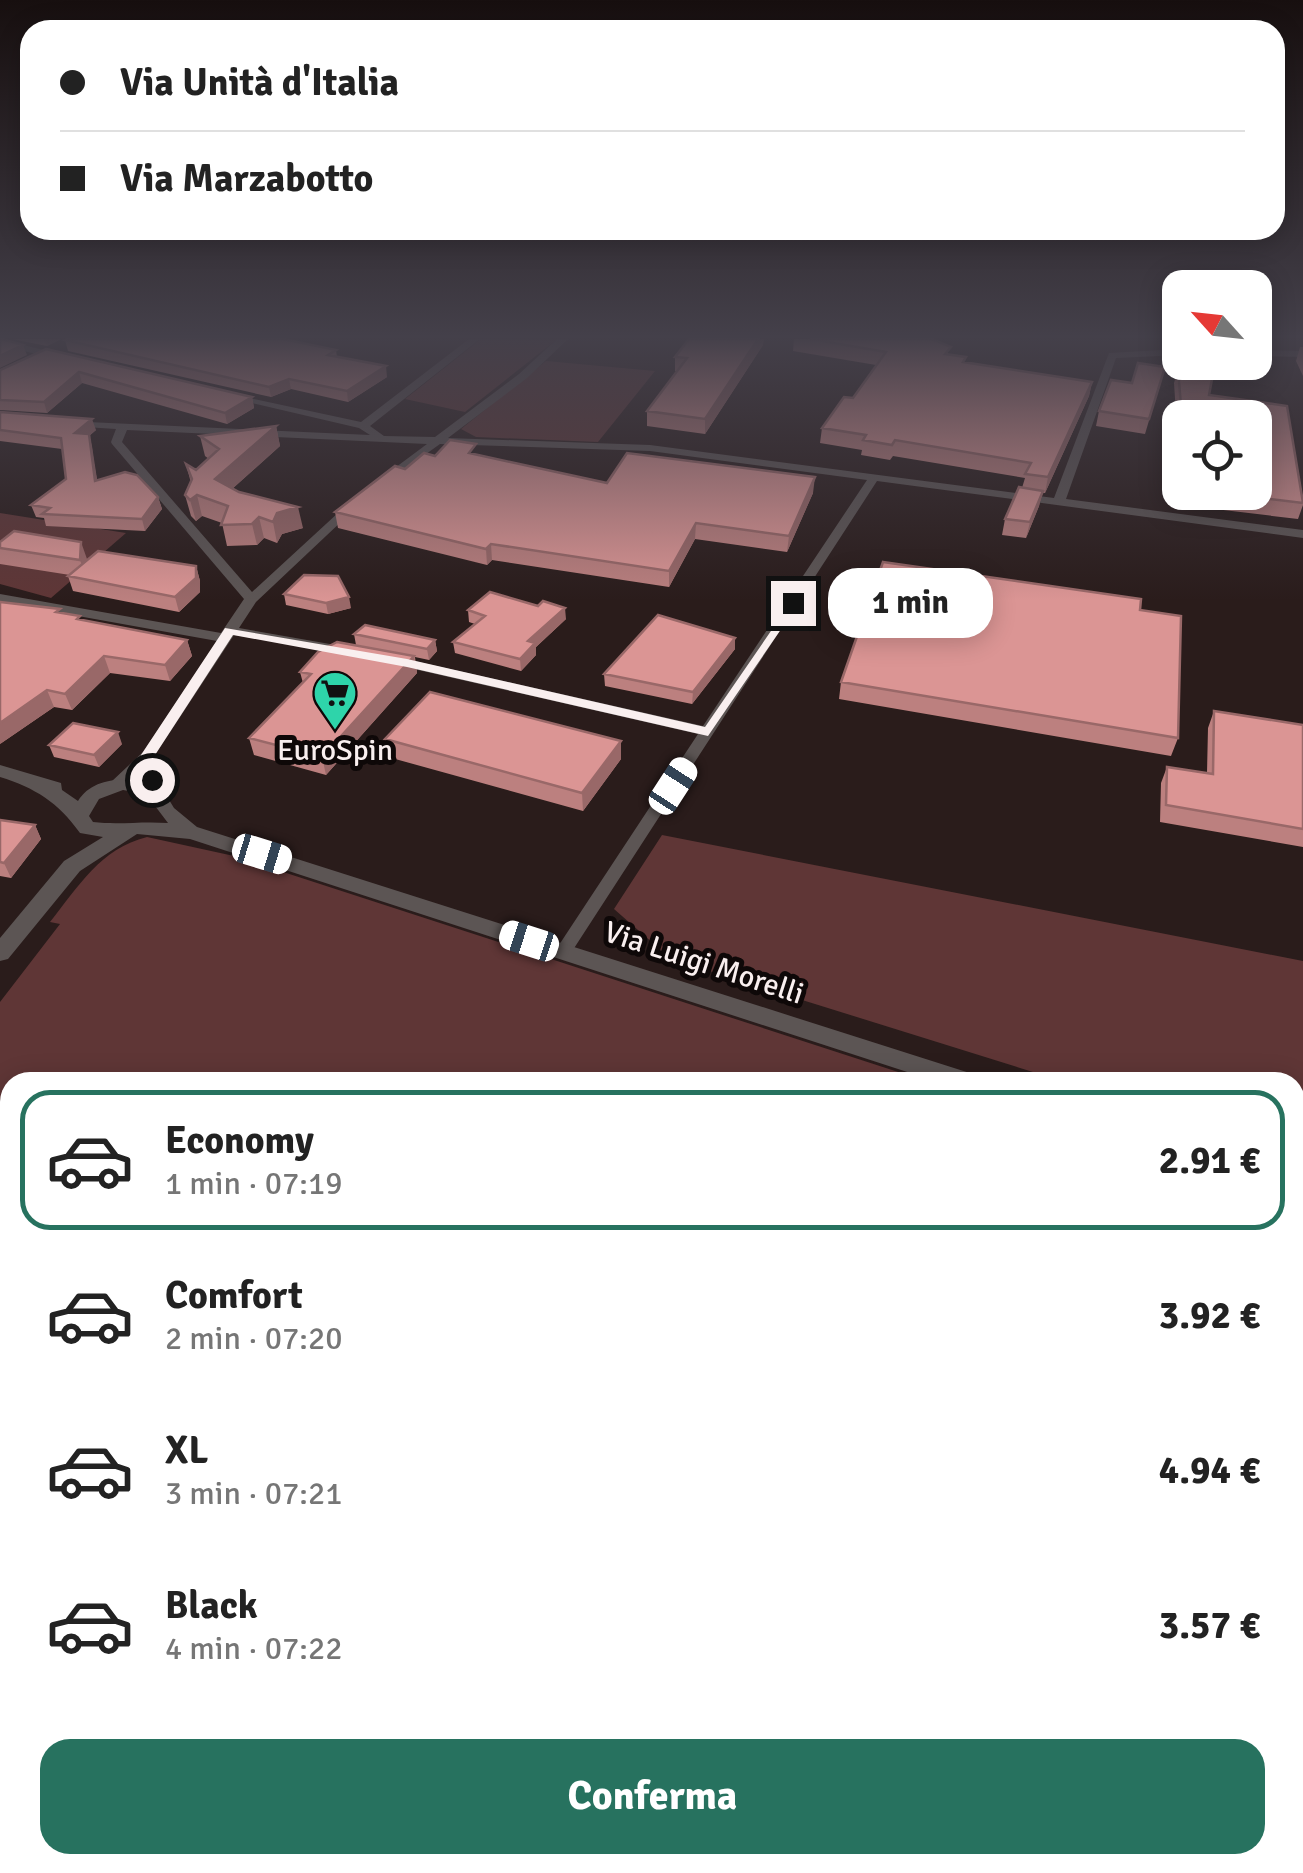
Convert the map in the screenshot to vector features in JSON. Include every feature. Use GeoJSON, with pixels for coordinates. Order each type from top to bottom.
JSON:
{"type":"FeatureCollection","features":[{"type":"Feature","properties":{"kind":"street"},"geometry":{"type":"LineString","coordinates":[[106,426],[650,448],[1303,534]]}},
{"type":"Feature","properties":{"kind":"street"},"geometry":{"type":"LineString","coordinates":[[364,426],[384,438]]}},
{"type":"Feature","properties":{"kind":"street"},"geometry":{"type":"LineString","coordinates":[[72,866],[85,801],[108,788],[148,755],[251,599],[326,526],[456,426]]}},
{"type":"Feature","properties":{"kind":"street"},"geometry":{"type":"LineString","coordinates":[[1058,502],[1087,426]]}},
{"type":"Feature","properties":{"kind":"street"},"geometry":{"type":"LineString","coordinates":[[122,428],[116,442],[251,599]]}},
{"type":"Feature","properties":{"kind":"street"},"geometry":{"type":"LineString","coordinates":[[563,952],[875,476]]}},
{"type":"Feature","properties":{"kind":"street"},"geometry":{"type":"LineString","coordinates":[[0,598],[407,663],[708,732]]}},
{"type":"Feature","properties":{"kind":"street"},"geometry":{"type":"LineString","coordinates":[[0,953],[72,866],[150,819],[156,796],[148,755]]}},
{"type":"Feature","properties":{"kind":"street"},"geometry":{"type":"LineString","coordinates":[[0,771],[42,785],[108,788],[132,783],[156,796]]}},
{"type":"Feature","properties":{"kind":"street"},"geometry":{"type":"LineString","coordinates":[[42,785],[80,819]]}},
{"type":"Feature","properties":{"kind":"street","name":"Via Luigi Morelli"},"geometry":{"type":"LineString","coordinates":[[156,796],[192,832]]}},
{"type":"Feature","properties":{"kind":"street","name":"Via Luigi Morelli"},"geometry":{"type":"LineString","coordinates":[[80,819],[106,833],[134,828],[192,832],[936,1072]]}},
{"type":"Feature","properties":{"kind":"shaded area"},"geometry":{"type":"Polygon","coordinates":[[[611,426],[598,442],[476,437],[461,429],[611,426]]]}},
{"type":"Feature","properties":{"kind":"shaded area"},"geometry":{"type":"Polygon","coordinates":[[[0,513],[126,533],[51,598],[0,584],[0,513]]]}},
{"type":"Feature","properties":{"kind":"shaded area"},"geometry":{"type":"Polygon","coordinates":[[[662,835],[1303,961],[1303,1072],[1033,1072],[671,959],[614,909],[662,835]]]}},
{"type":"Feature","properties":{"kind":"shaded area"},"geometry":{"type":"Polygon","coordinates":[[[147,837],[234,856],[898,1072],[0,1072],[0,1002],[60,924],[50,922],[81,883],[103,860],[147,837]]]}},
{"type":"Feature","properties":{"kind":"building"},"geometry":{"type":"Polygon","coordinates":[[[0,426],[83,426],[75,433],[89,434],[95,481],[125,472],[137,475],[158,497],[142,519],[42,514],[50,508],[31,505],[66,479],[61,438],[0,430],[0,426]]]}},
{"type":"Feature","properties":{"kind":"building"},"geometry":{"type":"Polygon","coordinates":[[[276,426],[215,479],[239,492],[298,507],[277,513],[273,522],[259,517],[252,524],[221,525],[228,506],[197,495],[190,500],[185,495],[192,479],[186,464],[196,470],[219,449],[200,436],[276,426]]]}},
{"type":"Feature","properties":{"kind":"building"},"geometry":{"type":"Polygon","coordinates":[[[1071,426],[1048,477],[1025,474],[1031,463],[895,440],[892,445],[863,440],[866,435],[822,428],[1071,426]]]}},
{"type":"Feature","properties":{"kind":"building"},"geometry":{"type":"Polygon","coordinates":[[[1272,426],[1290,426],[1303,503],[1272,499],[1272,426]]]}},
{"type":"Feature","properties":{"kind":"building"},"geometry":{"type":"Polygon","coordinates":[[[450,440],[476,444],[469,453],[607,483],[627,453],[815,477],[789,536],[696,523],[669,571],[491,544],[486,549],[335,512],[395,466],[405,469],[424,453],[435,456],[450,440]]]}},
{"type":"Feature","properties":{"kind":"building"},"geometry":{"type":"Polygon","coordinates":[[[1019,487],[1043,491],[1030,522],[1005,519],[1019,487]]]}},
{"type":"Feature","properties":{"kind":"building"},"geometry":{"type":"Polygon","coordinates":[[[14,531],[81,542],[80,560],[0,548],[0,542],[14,531]]]}},
{"type":"Feature","properties":{"kind":"building"},"geometry":{"type":"Polygon","coordinates":[[[98,551],[196,566],[196,578],[175,597],[68,576],[98,551]]]}},
{"type":"Feature","properties":{"kind":"building"},"geometry":{"type":"Polygon","coordinates":[[[883,562],[1141,599],[1140,610],[1181,616],[1178,738],[841,682],[883,562]]]}},
{"type":"Feature","properties":{"kind":"building"},"geometry":{"type":"Polygon","coordinates":[[[304,575],[338,576],[349,597],[326,603],[284,594],[304,575]]]}},
{"type":"Feature","properties":{"kind":"building"},"geometry":{"type":"Polygon","coordinates":[[[490,592],[538,606],[543,601],[565,608],[528,641],[535,643],[520,659],[453,642],[485,616],[468,610],[490,592]]]}},
{"type":"Feature","properties":{"kind":"building"},"geometry":{"type":"Polygon","coordinates":[[[0,602],[60,609],[56,612],[80,616],[77,619],[187,640],[165,665],[104,656],[65,694],[47,690],[0,723],[0,602]]]}},
{"type":"Feature","properties":{"kind":"building"},"geometry":{"type":"Polygon","coordinates":[[[658,615],[735,638],[693,692],[604,674],[658,615]]]}},
{"type":"Feature","properties":{"kind":"building"},"geometry":{"type":"Polygon","coordinates":[[[365,625],[435,640],[427,649],[354,634],[365,625]]]}},
{"type":"Feature","properties":{"kind":"building"},"geometry":{"type":"Polygon","coordinates":[[[337,642],[414,656],[322,757],[249,738],[311,674],[300,672],[318,652],[337,642]]]}},
{"type":"Feature","properties":{"kind":"building"},"geometry":{"type":"Polygon","coordinates":[[[430,692],[621,741],[582,793],[385,739],[430,692]]]}},
{"type":"Feature","properties":{"kind":"building"},"geometry":{"type":"Polygon","coordinates":[[[1214,711],[1303,725],[1303,829],[1166,805],[1167,767],[1213,774],[1214,711]]]}},
{"type":"Feature","properties":{"kind":"building"},"geometry":{"type":"Polygon","coordinates":[[[73,723],[118,732],[94,755],[49,745],[73,723]]]}},
{"type":"Feature","properties":{"kind":"building"},"geometry":{"type":"Polygon","coordinates":[[[0,820],[35,825],[4,863],[0,862],[0,820]]]}},
{"type":"Feature","properties":{"kind":"place","name":"EuroSpin"},"geometry":{"type":"Point","coordinates":[335,731]}},
{"type":"Feature","properties":{"kind":"route"},"geometry":{"type":"LineString","coordinates":[[152,780],[148,755],[229,630],[407,663],[708,732],[793,603]]}}]}
